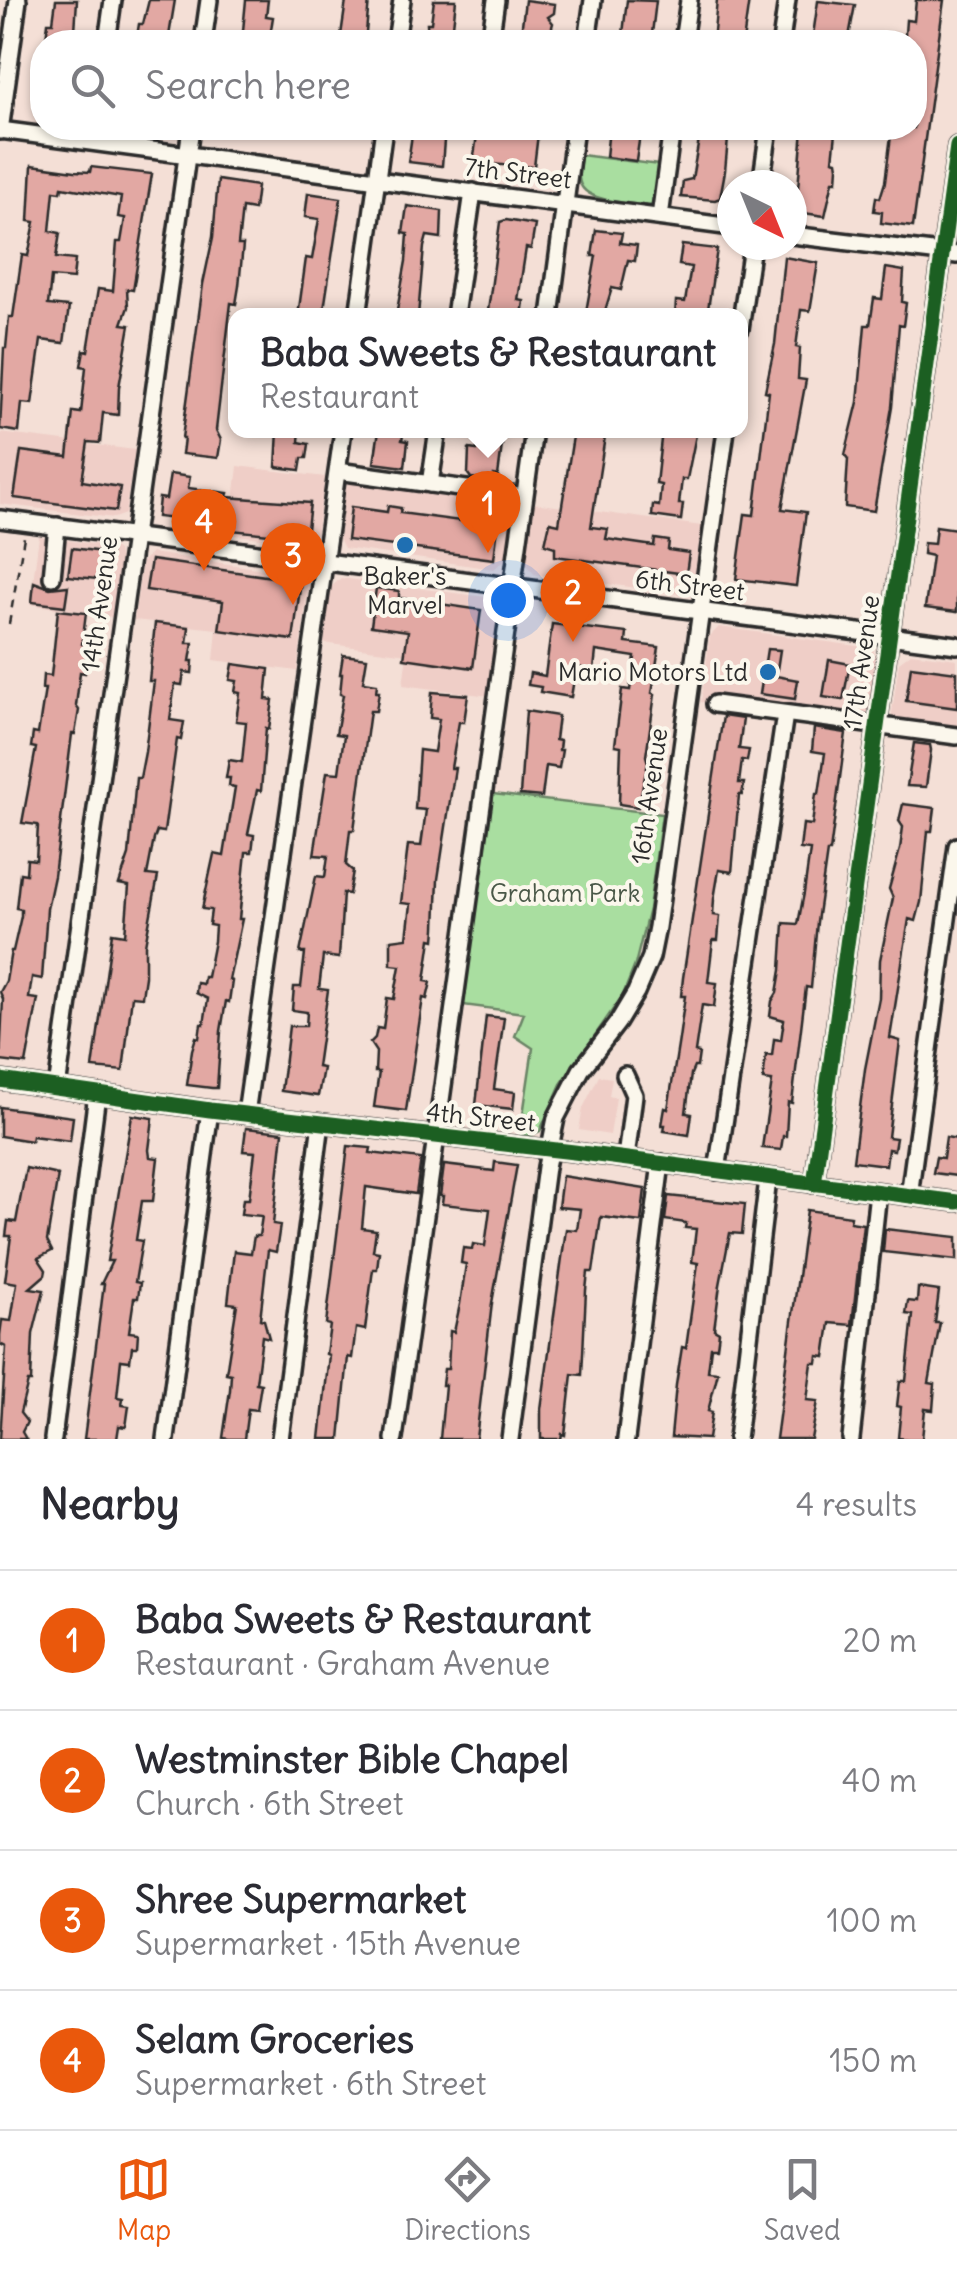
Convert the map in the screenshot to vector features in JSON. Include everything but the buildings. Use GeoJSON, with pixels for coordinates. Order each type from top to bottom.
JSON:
{"type":"FeatureCollection","features":[{"type":"Feature","properties":{"kind":"street"},"geometry":{"type":"LineString","coordinates":[[0,131],[18,0]]}},
{"type":"Feature","properties":{"kind":"street"},"geometry":{"type":"LineString","coordinates":[[109,30],[114,0]]}},
{"type":"Feature","properties":{"kind":"street"},"geometry":{"type":"LineString","coordinates":[[205,30],[209,0]]}},
{"type":"Feature","properties":{"kind":"street"},"geometry":{"type":"LineString","coordinates":[[398,30],[402,0]]}},
{"type":"Feature","properties":{"kind":"street"},"geometry":{"type":"LineString","coordinates":[[492,30],[496,0]]}},
{"type":"Feature","properties":{"kind":"street"},"geometry":{"type":"LineString","coordinates":[[589,30],[593,0]]}},
{"type":"Feature","properties":{"kind":"street"},"geometry":{"type":"LineString","coordinates":[[684,30],[688,0]]}},
{"type":"Feature","properties":{"kind":"street"},"geometry":{"type":"LineString","coordinates":[[783,30],[787,0]]}},
{"type":"Feature","properties":{"kind":"street","name":"7th Street"},"geometry":{"type":"LineString","coordinates":[[0,131],[30,132]]}},
{"type":"Feature","properties":{"kind":"street","name":"7th Street"},"geometry":{"type":"LineString","coordinates":[[116,140],[188,156],[717,224]]}},
{"type":"Feature","properties":{"kind":"street","name":"14th Avenue"},"geometry":{"type":"LineString","coordinates":[[57,1088],[190,140]]}},
{"type":"Feature","properties":{"kind":"street"},"geometry":{"type":"LineString","coordinates":[[359,308],[382,140]]}},
{"type":"Feature","properties":{"kind":"street"},"geometry":{"type":"LineString","coordinates":[[551,308],[574,140]]}},
{"type":"Feature","properties":{"kind":"street"},"geometry":{"type":"LineString","coordinates":[[660,216],[670,140]]}},
{"type":"Feature","properties":{"kind":"street"},"geometry":{"type":"LineString","coordinates":[[763,170],[767,140]]}},
{"type":"Feature","properties":{"kind":"street","name":"17th Avenue"},"geometry":{"type":"LineString","coordinates":[[814,1184],[890,636],[950,254],[957,146]]}},
{"type":"Feature","properties":{"kind":"street"},"geometry":{"type":"LineString","coordinates":[[456,308],[474,192]]}},
{"type":"Feature","properties":{"kind":"street"},"geometry":{"type":"LineString","coordinates":[[807,237],[950,254]]}},
{"type":"Feature","properties":{"kind":"street"},"geometry":{"type":"LineString","coordinates":[[743,308],[750,260]]}},
{"type":"Feature","properties":{"kind":"street"},"geometry":{"type":"LineString","coordinates":[[246,1114],[342,438]]}},
{"type":"Feature","properties":{"kind":"street"},"geometry":{"type":"LineString","coordinates":[[430,484],[437,438]]}},
{"type":"Feature","properties":{"kind":"street"},"geometry":{"type":"LineString","coordinates":[[394,1439],[533,438]]}},
{"type":"Feature","properties":{"kind":"street","name":"16th Avenue"},"geometry":{"type":"LineString","coordinates":[[510,1439],[549,1149],[564,1101],[581,1070],[628,1008],[650,957],[725,438]]}},
{"type":"Feature","properties":{"kind":"street"},"geometry":{"type":"LineString","coordinates":[[338,471],[524,497]]}},
{"type":"Feature","properties":{"kind":"street","name":"6th Street"},"geometry":{"type":"LineString","coordinates":[[0,519],[957,645]]}},
{"type":"Feature","properties":{"kind":"street"},"geometry":{"type":"LineString","coordinates":[[52,577],[57,526]]}},
{"type":"Feature","properties":{"kind":"street"},"geometry":{"type":"LineString","coordinates":[[715,704],[957,736]]}},
{"type":"Feature","properties":{"kind":"street"},"geometry":{"type":"LineString","coordinates":[[717,1171],[785,714]]}},
{"type":"Feature","properties":{"kind":"street"},"geometry":{"type":"LineString","coordinates":[[909,1196],[957,846]]}},
{"type":"Feature","properties":{"kind":"street"},"geometry":{"type":"LineString","coordinates":[[625,1075],[634,1094],[626,1158]]}},
{"type":"Feature","properties":{"kind":"street","name":"4th Street"},"geometry":{"type":"LineString","coordinates":[[0,1080],[210,1110],[626,1158],[957,1202]]}},
{"type":"Feature","properties":{"kind":"street"},"geometry":{"type":"LineString","coordinates":[[53,1439],[97,1094]]}},
{"type":"Feature","properties":{"kind":"street"},"geometry":{"type":"LineString","coordinates":[[166,1439],[210,1110]]}},
{"type":"Feature","properties":{"kind":"street"},"geometry":{"type":"LineString","coordinates":[[280,1439],[321,1123]]}},
{"type":"Feature","properties":{"kind":"street"},"geometry":{"type":"LineString","coordinates":[[626,1439],[660,1163]]}},
{"type":"Feature","properties":{"kind":"street"},"geometry":{"type":"LineString","coordinates":[[737,1439],[768,1179]]}},
{"type":"Feature","properties":{"kind":"street"},"geometry":{"type":"LineString","coordinates":[[851,1439],[878,1192]]}},
{"type":"Feature","properties":{"kind":"path"},"geometry":{"type":"LineString","coordinates":[[9,624],[24,537]]}},
{"type":"Feature","properties":{"kind":"shaded area"},"geometry":{"type":"Polygon","coordinates":[[[0,433],[135,450],[125,514],[114,518],[0,504],[0,433]]]}},
{"type":"Feature","properties":{"kind":"shaded area"},"geometry":{"type":"Polygon","coordinates":[[[238,466],[325,477],[316,535],[311,542],[230,534],[238,466]]]}},
{"type":"Feature","properties":{"kind":"shaded area"},"geometry":{"type":"Polygon","coordinates":[[[348,472],[516,495],[507,558],[494,569],[344,548],[339,538],[348,472]]]}},
{"type":"Feature","properties":{"kind":"shaded area"},"geometry":{"type":"Polygon","coordinates":[[[533,503],[702,526],[694,583],[681,594],[534,574],[525,556],[533,503]]]}},
{"type":"Feature","properties":{"kind":"shaded area"},"geometry":{"type":"Polygon","coordinates":[[[39,536],[118,551],[112,617],[30,604],[39,536]]]}},
{"type":"Feature","properties":{"kind":"shaded area"},"geometry":{"type":"Polygon","coordinates":[[[151,553],[306,575],[309,583],[297,671],[214,660],[217,629],[134,620],[142,562],[151,553]]]}},
{"type":"Feature","properties":{"kind":"shaded area"},"geometry":{"type":"Polygon","coordinates":[[[341,578],[493,598],[500,611],[489,696],[403,685],[407,654],[323,643],[331,587],[341,578]]]}},
{"type":"Feature","properties":{"kind":"shaded area"},"geometry":{"type":"Polygon","coordinates":[[[719,627],[872,648],[877,659],[867,725],[701,702],[710,636],[719,627]]]}},
{"type":"Feature","properties":{"kind":"shaded area"},"geometry":{"type":"Polygon","coordinates":[[[911,653],[957,659],[957,736],[890,727],[899,662],[911,653]]]}},
{"type":"Feature","properties":{"kind":"shaded area"},"geometry":{"type":"Polygon","coordinates":[[[599,1076],[612,1078],[609,1096],[616,1098],[610,1135],[579,1130],[583,1108],[599,1076]]]}},
{"type":"Feature","properties":{"kind":"green space"},"geometry":{"type":"Polygon","coordinates":[[[581,155],[667,166],[661,207],[607,200],[588,193],[579,180],[581,155]]]}},
{"type":"Feature","properties":{"kind":"green space","name":"Graham Park"},"geometry":{"type":"Polygon","coordinates":[[[493,794],[662,814],[649,909],[623,995],[561,1084],[540,1131],[529,1136],[520,1135],[533,1048],[515,1036],[524,1013],[463,1005],[493,794]]]}},
{"type":"Feature","properties":{"kind":"cycle path"},"geometry":{"type":"LineString","coordinates":[[814,1184],[957,146]]}},
{"type":"Feature","properties":{"kind":"cycle path"},"geometry":{"type":"LineString","coordinates":[[0,1080],[210,1110],[957,1202]]}},
{"type":"Feature","properties":{"kind":"place","name":"Baker's Marvel"},"geometry":{"type":"Point","coordinates":[405,545]}},
{"type":"Feature","properties":{"kind":"place","name":"Baba Sweets & Restaurant"},"geometry":{"type":"Point","coordinates":[488,553]}},
{"type":"Feature","properties":{"kind":"place","name":"Selam Groceries"},"geometry":{"type":"Point","coordinates":[204,571]}},
{"type":"Feature","properties":{"kind":"place","name":"Shree Supermarket"},"geometry":{"type":"Point","coordinates":[293,605]}},
{"type":"Feature","properties":{"kind":"place","name":"Westminster Bible Chapel"},"geometry":{"type":"Point","coordinates":[573,642]}},
{"type":"Feature","properties":{"kind":"place","name":"Mario Motors Ltd"},"geometry":{"type":"Point","coordinates":[768,672]}}]}
